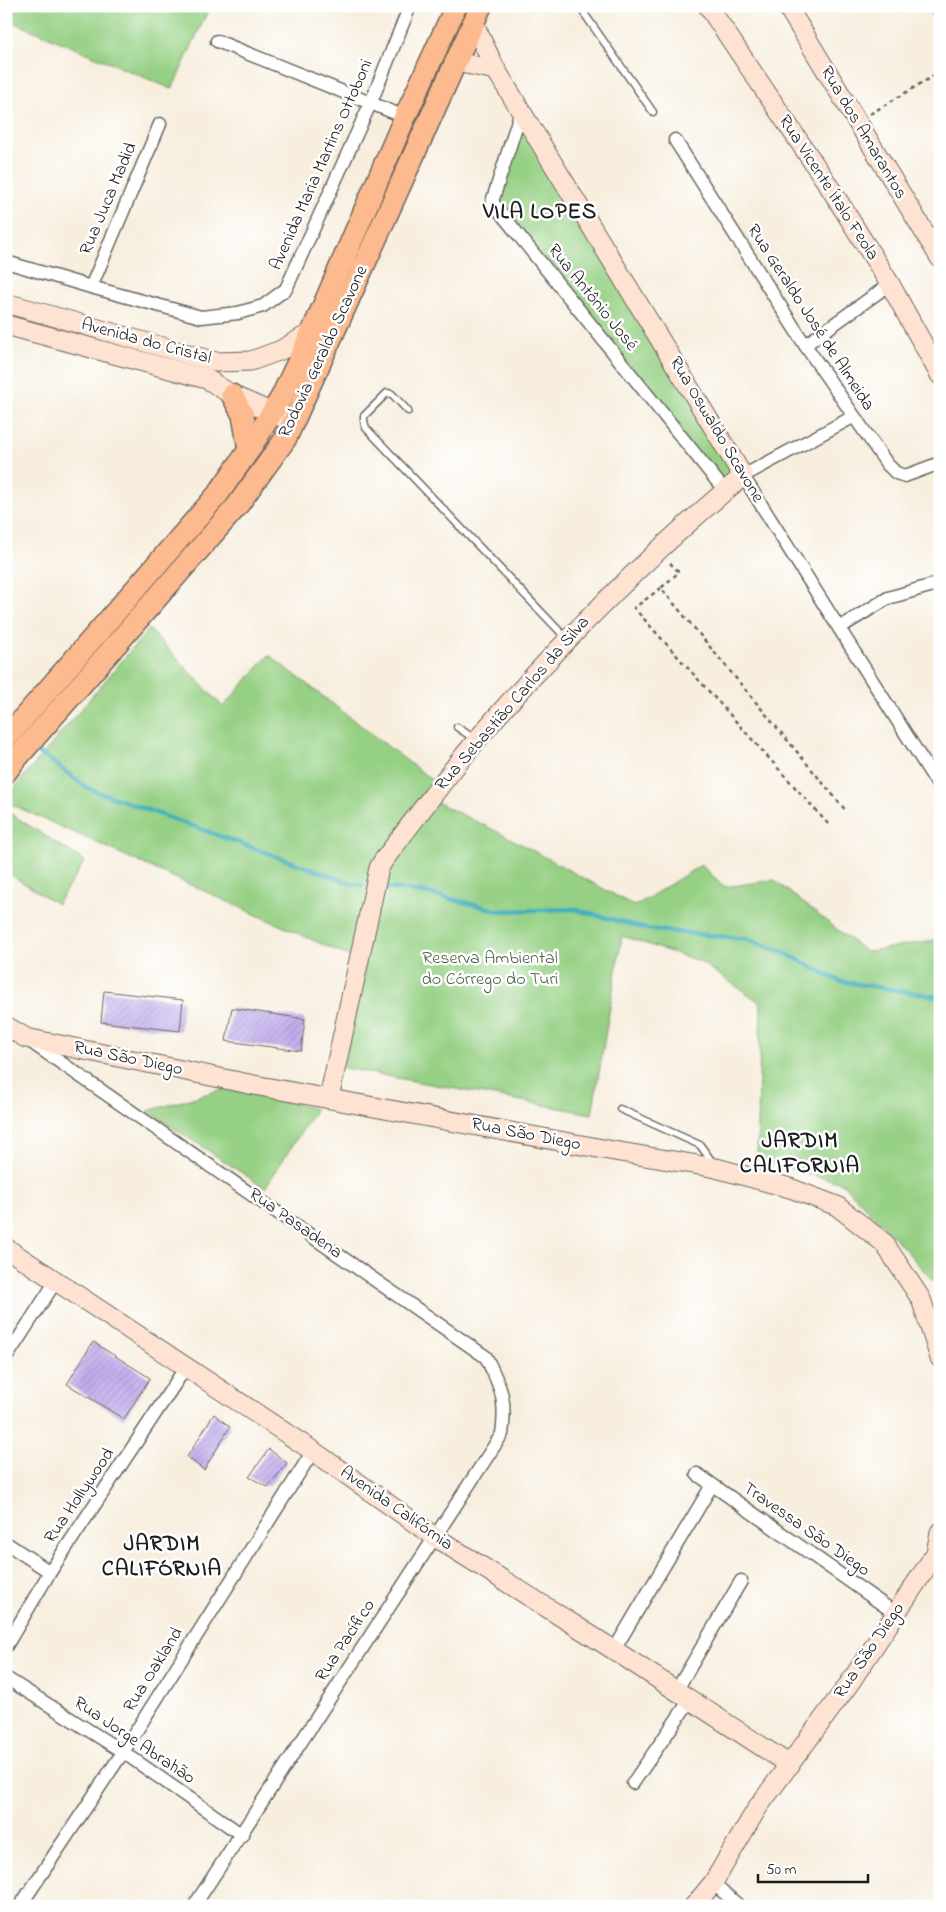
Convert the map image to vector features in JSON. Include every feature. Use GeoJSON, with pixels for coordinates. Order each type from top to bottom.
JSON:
{"type":"FeatureCollection","features":[{"type":"Feature","properties":{"kind":"main road","name":"Rodovia Geraldo Scavone"},"geometry":{"type":"LineString","coordinates":[[6,738],[218,494],[272,413],[312,332],[404,117],[456,6]]}},
{"type":"Feature","properties":{"kind":"main road","name":"Rodovia Geraldo Scavone"},"geometry":{"type":"LineString","coordinates":[[6,772],[237,506],[286,438],[477,15]]}},
{"type":"Feature","properties":{"kind":"main road"},"geometry":{"type":"LineString","coordinates":[[232,395],[244,415],[249,450]]}},
{"type":"Feature","properties":{"kind":"street","name":"Avenida Maria Martins Ottoboni"},"geometry":{"type":"LineString","coordinates":[[6,262],[201,317],[238,313],[263,306],[286,289],[371,102],[410,6]]}},
{"type":"Feature","properties":{"kind":"street","name":"Rua Vicente Ítalo Feola"},"geometry":{"type":"LineString","coordinates":[[708,6],[827,184],[890,284],[940,375]]}},
{"type":"Feature","properties":{"kind":"street","name":"Rua dos Amarantos"},"geometry":{"type":"LineString","coordinates":[[787,6],[856,123],[940,258]]}},
{"type":"Feature","properties":{"kind":"street"},"geometry":{"type":"LineString","coordinates":[[936,6],[940,12]]}},
{"type":"Feature","properties":{"kind":"street","name":"Rua Oswaldo Scavone"},"geometry":{"type":"LineString","coordinates":[[477,15],[496,70],[743,476],[940,788]]}},
{"type":"Feature","properties":{"kind":"street"},"geometry":{"type":"LineString","coordinates":[[217,41],[404,117]]}},
{"type":"Feature","properties":{"kind":"street"},"geometry":{"type":"LineString","coordinates":[[456,62],[496,70]]}},
{"type":"Feature","properties":{"kind":"street","name":"Rua Antônio José"},"geometry":{"type":"LineString","coordinates":[[521,110],[492,202],[725,491]]}},
{"type":"Feature","properties":{"kind":"street","name":"Rua Juca Madid"},"geometry":{"type":"LineString","coordinates":[[91,287],[160,124]]}},
{"type":"Feature","properties":{"kind":"street","name":"Rua Geraldo José de Almeida"},"geometry":{"type":"LineString","coordinates":[[675,140],[805,345],[853,417],[896,473],[905,476],[940,463]]}},
{"type":"Feature","properties":{"kind":"street"},"geometry":{"type":"LineString","coordinates":[[805,345],[890,284]]}},
{"type":"Feature","properties":{"kind":"street","name":"Avenida do Cristal"},"geometry":{"type":"LineString","coordinates":[[6,303],[216,362],[251,361],[281,350],[312,332]]}},
{"type":"Feature","properties":{"kind":"street","name":"Avenida do Cristal"},"geometry":{"type":"LineString","coordinates":[[6,325],[207,380],[232,395],[293,422]]}},
{"type":"Feature","properties":{"kind":"street","name":"Rua Sebastião Carlos da Silva"},"geometry":{"type":"LineString","coordinates":[[328,1098],[379,868],[444,780],[567,640],[658,550],[743,476],[853,417]]}},
{"type":"Feature","properties":{"kind":"street"},"geometry":{"type":"LineString","coordinates":[[838,628],[888,598],[940,583]]}},
{"type":"Feature","properties":{"kind":"street","name":"Rua Pasadena"},"geometry":{"type":"LineString","coordinates":[[6,1026],[486,1357],[502,1389]]}},
{"type":"Feature","properties":{"kind":"street","name":"Rua São Diego"},"geometry":{"type":"LineString","coordinates":[[26,1038],[254,1085],[716,1168],[790,1188],[837,1206],[884,1243],[921,1299],[940,1358]]}},
{"type":"Feature","properties":{"kind":"street"},"geometry":{"type":"LineString","coordinates":[[74,1072],[77,1058],[86,1051]]}},
{"type":"Feature","properties":{"kind":"street","name":"Avenida Califórnia"},"geometry":{"type":"LineString","coordinates":[[6,1248],[313,1451],[435,1537],[614,1650],[790,1765]]}},
{"type":"Feature","properties":{"kind":"street"},"geometry":{"type":"LineString","coordinates":[[6,1358],[56,1281]]}},
{"type":"Feature","properties":{"kind":"street","name":"Rua Hollywood"},"geometry":{"type":"LineString","coordinates":[[6,1646],[50,1572],[186,1367]]}},
{"type":"Feature","properties":{"kind":"street","name":"Rua Pacífico"},"geometry":{"type":"LineString","coordinates":[[194,1906],[502,1434],[505,1414],[502,1389]]}},
{"type":"Feature","properties":{"kind":"street","name":"Rua Oakland"},"geometry":{"type":"LineString","coordinates":[[20,1906],[123,1752],[313,1451]]}},
{"type":"Feature","properties":{"kind":"street","name":"Travessa São Diego"},"geometry":{"type":"LineString","coordinates":[[697,1474],[895,1613]]}},
{"type":"Feature","properties":{"kind":"street"},"geometry":{"type":"LineString","coordinates":[[614,1650],[712,1485]]}},
{"type":"Feature","properties":{"kind":"street","name":"Rua São Diego"},"geometry":{"type":"LineString","coordinates":[[694,1906],[713,1883],[758,1807],[849,1684],[938,1551],[940,1532]]}},
{"type":"Feature","properties":{"kind":"street"},"geometry":{"type":"LineString","coordinates":[[6,1543],[50,1572]]}},
{"type":"Feature","properties":{"kind":"street"},"geometry":{"type":"LineString","coordinates":[[633,1783],[683,1695],[741,1581]]}},
{"type":"Feature","properties":{"kind":"street","name":"Rua Jorge Abrahão"},"geometry":{"type":"LineString","coordinates":[[6,1678],[123,1752],[242,1835]]}},
{"type":"Feature","properties":{"kind":"street"},"geometry":{"type":"LineString","coordinates":[[713,1883],[739,1906]]}},
{"type":"Feature","properties":{"kind":"lane"},"geometry":{"type":"LineString","coordinates":[[579,6],[653,112]]}},
{"type":"Feature","properties":{"kind":"lane"},"geometry":{"type":"LineString","coordinates":[[408,412],[392,394],[387,393],[364,416],[366,428],[567,640]]}},
{"type":"Feature","properties":{"kind":"lane"},"geometry":{"type":"LineString","coordinates":[[457,727],[477,741]]}},
{"type":"Feature","properties":{"kind":"lane"},"geometry":{"type":"LineString","coordinates":[[620,1109],[700,1145],[716,1168]]}},
{"type":"Feature","properties":{"kind":"path"},"geometry":{"type":"LineString","coordinates":[[856,123],[940,72]]}},
{"type":"Feature","properties":{"kind":"path"},"geometry":{"type":"LineString","coordinates":[[658,550],[679,572],[634,608],[829,825]]}},
{"type":"Feature","properties":{"kind":"path"},"geometry":{"type":"LineString","coordinates":[[661,588],[847,812]]}},
{"type":"Feature","properties":{"kind":"green space"},"geometry":{"type":"Polygon","coordinates":[[[6,6],[210,6],[172,89],[6,19],[6,6]]]}},
{"type":"Feature","properties":{"kind":"green space"},"geometry":{"type":"Polygon","coordinates":[[[521,111],[743,476],[725,491],[492,202],[521,111]]]}},
{"type":"Feature","properties":{"kind":"green space","name":"Reserva Ambiental do Córrego do Turi"},"geometry":{"type":"Polygon","coordinates":[[[149,629],[223,707],[269,655],[433,781],[438,803],[508,837],[635,906],[701,865],[725,887],[774,880],[866,952],[940,939],[940,1289],[897,1240],[842,1183],[757,1159],[761,1003],[699,961],[622,936],[592,1114],[343,1068],[366,964],[6,802],[6,798],[149,629]]]}},
{"type":"Feature","properties":{"kind":"green space"},"geometry":{"type":"Polygon","coordinates":[[[6,811],[85,861],[57,904],[6,872],[6,811]]]}},
{"type":"Feature","properties":{"kind":"green space"},"geometry":{"type":"Polygon","coordinates":[[[227,1088],[316,1109],[265,1188],[148,1111],[227,1088]]]}},
{"type":"Feature","properties":{"kind":"building"},"geometry":{"type":"Polygon","coordinates":[[[104,991],[183,1000],[180,1031],[101,1022],[104,991]]]}},
{"type":"Feature","properties":{"kind":"building"},"geometry":{"type":"Polygon","coordinates":[[[232,1008],[305,1019],[301,1051],[226,1041],[232,1008]]]}},
{"type":"Feature","properties":{"kind":"building"},"geometry":{"type":"Polygon","coordinates":[[[93,1342],[150,1378],[124,1419],[67,1384],[93,1342]]]}},
{"type":"Feature","properties":{"kind":"building"},"geometry":{"type":"Polygon","coordinates":[[[214,1414],[230,1427],[204,1470],[187,1457],[214,1414]]]}},
{"type":"Feature","properties":{"kind":"building"},"geometry":{"type":"Polygon","coordinates":[[[269,1449],[287,1463],[268,1487],[249,1477],[269,1449]]]}},
{"type":"Feature","properties":{"kind":"waterway"},"geometry":{"type":"LineString","coordinates":[[34,751],[49,759],[87,788],[353,884],[362,885]]}},
{"type":"Feature","properties":{"kind":"waterway"},"geometry":{"type":"LineString","coordinates":[[388,888],[427,893],[500,911],[574,909],[647,929],[745,939],[783,952],[839,981],[940,997]]}},
{"type":"Feature","properties":{"kind":"district","name":"VILA LOPES"},"geometry":{"type":"Point","coordinates":[540,213]}},
{"type":"Feature","properties":{"kind":"district","name":"JARDIM CALIFORNIA"},"geometry":{"type":"Point","coordinates":[800,1154]}},
{"type":"Feature","properties":{"kind":"district","name":"JARDIM CALIFÓRNIA"},"geometry":{"type":"Point","coordinates":[162,1558]}}]}
